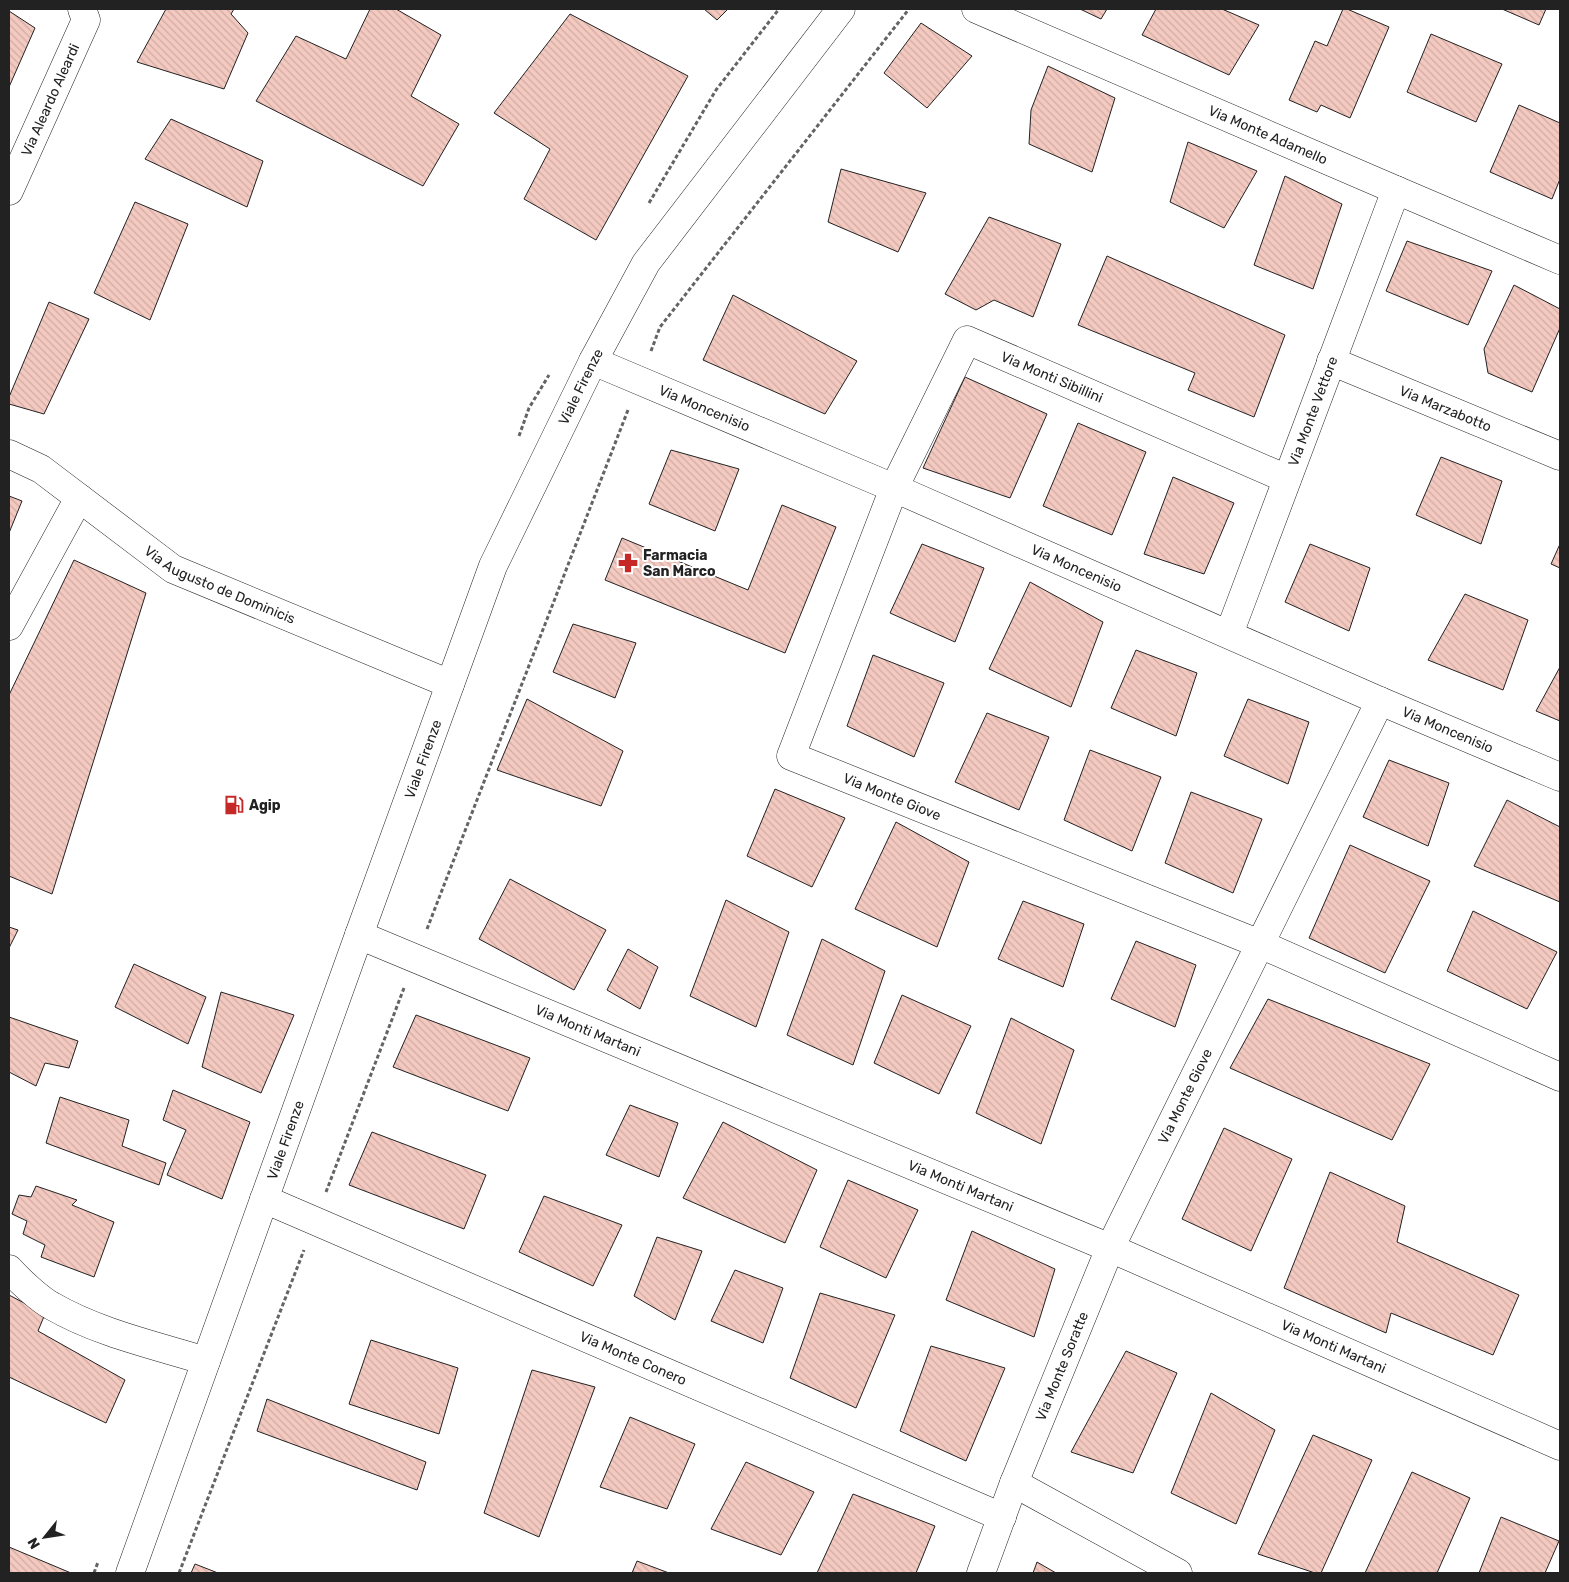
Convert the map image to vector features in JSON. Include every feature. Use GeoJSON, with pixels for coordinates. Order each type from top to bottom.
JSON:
{"type":"FeatureCollection","features":[{"type":"Feature","properties":{"kind":"street","name":"Via Aleardo Aleardi"},"geometry":{"type":"LineString","coordinates":[[9,191],[86,20],[82,9]]}},
{"type":"Feature","properties":{"kind":"street","name":"Viale Firenze"},"geometry":{"type":"LineString","coordinates":[[130,1573],[493,566],[593,361],[646,263],[841,9]]}},
{"type":"Feature","properties":{"kind":"street","name":"Via Monte Adamello"},"geometry":{"type":"LineString","coordinates":[[976,9],[1560,260]]}},
{"type":"Feature","properties":{"kind":"street","name":"Via Monte Vettore"},"geometry":{"type":"LineString","coordinates":[[1229,634],[1396,190]]}},
{"type":"Feature","properties":{"kind":"street","name":"Via Monti Sibillini"},"geometry":{"type":"LineString","coordinates":[[894,488],[967,340],[1287,480]]}},
{"type":"Feature","properties":{"kind":"street","name":"Via Marzabotto"},"geometry":{"type":"LineString","coordinates":[[1331,360],[1560,456]]}},
{"type":"Feature","properties":{"kind":"street","name":"Via Moncenisio"},"geometry":{"type":"LineString","coordinates":[[593,361],[894,488],[1380,701],[1560,777]]}},
{"type":"Feature","properties":{"kind":"street","name":"Via Augusto de Dominicis"},"geometry":{"type":"LineString","coordinates":[[9,454],[41,469],[173,569],[450,684]]}},
{"type":"Feature","properties":{"kind":"street","name":"Via Monte Giove"},"geometry":{"type":"LineString","coordinates":[[894,488],[791,756],[1260,944],[1560,1077]]}},
{"type":"Feature","properties":{"kind":"street"},"geometry":{"type":"LineString","coordinates":[[9,626],[79,498]]}},
{"type":"Feature","properties":{"kind":"street","name":"Via Monte Giove"},"geometry":{"type":"LineString","coordinates":[[1110,1248],[1380,701]]}},
{"type":"Feature","properties":{"kind":"street","name":"Via Monti Martani"},"geometry":{"type":"LineString","coordinates":[[359,935],[1110,1248],[1560,1446]]}},
{"type":"Feature","properties":{"kind":"street","name":"Via Monte Conero"},"geometry":{"type":"LineString","coordinates":[[264,1199],[1002,1517]]}},
{"type":"Feature","properties":{"kind":"street","name":"Via Monte Soratte"},"geometry":{"type":"LineString","coordinates":[[981,1573],[1014,1483],[1110,1248]]}},
{"type":"Feature","properties":{"kind":"street"},"geometry":{"type":"LineString","coordinates":[[9,1269],[50,1306],[92,1326],[206,1361]]}},
{"type":"Feature","properties":{"kind":"street"},"geometry":{"type":"LineString","coordinates":[[1014,1483],[1178,1573]]}},
{"type":"Feature","properties":{"kind":"path"},"geometry":{"type":"LineString","coordinates":[[179,1573],[660,328],[910,9]]}},
{"type":"Feature","properties":{"kind":"building"},"geometry":{"type":"Polygon","coordinates":[[[166,9],[234,9],[231,14],[248,33],[224,89],[137,62],[166,9]]]}},
{"type":"Feature","properties":{"kind":"building"},"geometry":{"type":"Polygon","coordinates":[[[370,9],[396,9],[441,35],[411,96],[459,124],[423,186],[256,101],[296,36],[346,59],[370,9]]]}},
{"type":"Feature","properties":{"kind":"building"},"geometry":{"type":"Polygon","coordinates":[[[704,9],[728,9],[717,20],[704,9]]]}},
{"type":"Feature","properties":{"kind":"building"},"geometry":{"type":"Polygon","coordinates":[[[1080,9],[1107,9],[1101,19],[1080,9]]]}},
{"type":"Feature","properties":{"kind":"building"},"geometry":{"type":"Polygon","coordinates":[[[1156,9],[1222,9],[1259,25],[1229,75],[1142,35],[1156,9]]]}},
{"type":"Feature","properties":{"kind":"building"},"geometry":{"type":"Polygon","coordinates":[[[1343,9],[1389,27],[1350,118],[1321,105],[1317,112],[1289,100],[1315,41],[1327,46],[1343,9]]]}},
{"type":"Feature","properties":{"kind":"building"},"geometry":{"type":"Polygon","coordinates":[[[1502,9],[1546,9],[1539,25],[1502,9]]]}},
{"type":"Feature","properties":{"kind":"building"},"geometry":{"type":"Polygon","coordinates":[[[9,11],[35,28],[9,87],[9,11]]]}},
{"type":"Feature","properties":{"kind":"building"},"geometry":{"type":"Polygon","coordinates":[[[570,14],[688,76],[596,240],[524,199],[550,149],[494,113],[570,14]]]}},
{"type":"Feature","properties":{"kind":"building"},"geometry":{"type":"Polygon","coordinates":[[[921,23],[972,56],[927,108],[884,73],[921,23]]]}},
{"type":"Feature","properties":{"kind":"building"},"geometry":{"type":"Polygon","coordinates":[[[1431,34],[1502,64],[1476,122],[1407,92],[1431,34]]]}},
{"type":"Feature","properties":{"kind":"building"},"geometry":{"type":"Polygon","coordinates":[[[1048,66],[1115,98],[1092,172],[1029,144],[1031,110],[1048,66]]]}},
{"type":"Feature","properties":{"kind":"building"},"geometry":{"type":"Polygon","coordinates":[[[1519,105],[1560,123],[1560,179],[1552,199],[1490,172],[1519,105]]]}},
{"type":"Feature","properties":{"kind":"building"},"geometry":{"type":"Polygon","coordinates":[[[171,119],[263,161],[247,207],[145,159],[171,119]]]}},
{"type":"Feature","properties":{"kind":"building"},"geometry":{"type":"Polygon","coordinates":[[[1188,142],[1257,171],[1224,228],[1170,202],[1188,142]]]}},
{"type":"Feature","properties":{"kind":"building"},"geometry":{"type":"Polygon","coordinates":[[[841,169],[926,193],[898,252],[828,222],[841,169]]]}},
{"type":"Feature","properties":{"kind":"building"},"geometry":{"type":"Polygon","coordinates":[[[1285,176],[1342,204],[1313,289],[1254,265],[1285,176]]]}},
{"type":"Feature","properties":{"kind":"building"},"geometry":{"type":"Polygon","coordinates":[[[135,202],[188,224],[150,320],[94,293],[135,202]]]}},
{"type":"Feature","properties":{"kind":"building"},"geometry":{"type":"Polygon","coordinates":[[[989,217],[1061,244],[1033,317],[994,300],[976,310],[945,294],[989,217]]]}},
{"type":"Feature","properties":{"kind":"building"},"geometry":{"type":"Polygon","coordinates":[[[1407,241],[1492,271],[1468,325],[1386,291],[1407,241]]]}},
{"type":"Feature","properties":{"kind":"building"},"geometry":{"type":"Polygon","coordinates":[[[1107,256],[1285,335],[1254,417],[1188,390],[1195,373],[1078,325],[1107,256]]]}},
{"type":"Feature","properties":{"kind":"building"},"geometry":{"type":"Polygon","coordinates":[[[1514,285],[1560,309],[1560,328],[1532,392],[1488,373],[1484,349],[1514,285]]]}},
{"type":"Feature","properties":{"kind":"building"},"geometry":{"type":"Polygon","coordinates":[[[733,295],[857,361],[825,414],[703,360],[733,295]]]}},
{"type":"Feature","properties":{"kind":"building"},"geometry":{"type":"Polygon","coordinates":[[[49,302],[89,319],[44,414],[9,404],[9,397],[49,302]]]}},
{"type":"Feature","properties":{"kind":"building"},"geometry":{"type":"Polygon","coordinates":[[[965,377],[1047,414],[1010,498],[923,468],[965,377]]]}},
{"type":"Feature","properties":{"kind":"building"},"geometry":{"type":"Polygon","coordinates":[[[1078,423],[1146,452],[1112,535],[1043,506],[1078,423]]]}},
{"type":"Feature","properties":{"kind":"building"},"geometry":{"type":"Polygon","coordinates":[[[671,450],[739,469],[715,531],[649,504],[671,450]]]}},
{"type":"Feature","properties":{"kind":"building"},"geometry":{"type":"Polygon","coordinates":[[[1441,457],[1502,481],[1481,544],[1416,515],[1441,457]]]}},
{"type":"Feature","properties":{"kind":"building"},"geometry":{"type":"Polygon","coordinates":[[[1173,477],[1234,503],[1204,574],[1144,554],[1173,477]]]}},
{"type":"Feature","properties":{"kind":"building"},"geometry":{"type":"Polygon","coordinates":[[[9,496],[22,501],[9,533],[9,496]]]}},
{"type":"Feature","properties":{"kind":"building"},"geometry":{"type":"Polygon","coordinates":[[[782,505],[836,527],[785,653],[605,580],[622,538],[748,590],[782,505]]]}},
{"type":"Feature","properties":{"kind":"building"},"geometry":{"type":"Polygon","coordinates":[[[922,544],[984,568],[955,642],[890,613],[922,544]]]}},
{"type":"Feature","properties":{"kind":"building"},"geometry":{"type":"Polygon","coordinates":[[[1310,544],[1370,568],[1349,631],[1285,602],[1310,544]]]}},
{"type":"Feature","properties":{"kind":"building"},"geometry":{"type":"Polygon","coordinates":[[[1560,544],[1560,568],[1551,564],[1560,544]]]}},
{"type":"Feature","properties":{"kind":"building"},"geometry":{"type":"Polygon","coordinates":[[[74,560],[146,593],[52,894],[9,876],[9,695],[74,560]]]}},
{"type":"Feature","properties":{"kind":"building"},"geometry":{"type":"Polygon","coordinates":[[[1030,582],[1103,622],[1071,707],[989,669],[1030,582]]]}},
{"type":"Feature","properties":{"kind":"building"},"geometry":{"type":"Polygon","coordinates":[[[1465,594],[1528,620],[1503,690],[1428,660],[1465,594]]]}},
{"type":"Feature","properties":{"kind":"building"},"geometry":{"type":"Polygon","coordinates":[[[573,624],[636,643],[615,698],[553,672],[573,624]]]}},
{"type":"Feature","properties":{"kind":"building"},"geometry":{"type":"Polygon","coordinates":[[[1136,650],[1197,673],[1176,736],[1111,708],[1136,650]]]}},
{"type":"Feature","properties":{"kind":"building"},"geometry":{"type":"Polygon","coordinates":[[[873,655],[944,683],[914,757],[847,726],[873,655]]]}},
{"type":"Feature","properties":{"kind":"building"},"geometry":{"type":"Polygon","coordinates":[[[1560,667],[1560,721],[1536,711],[1560,667]]]}},
{"type":"Feature","properties":{"kind":"building"},"geometry":{"type":"Polygon","coordinates":[[[527,699],[623,751],[601,806],[497,770],[527,699]]]}},
{"type":"Feature","properties":{"kind":"building"},"geometry":{"type":"Polygon","coordinates":[[[1248,699],[1309,722],[1288,784],[1224,756],[1248,699]]]}},
{"type":"Feature","properties":{"kind":"building"},"geometry":{"type":"Polygon","coordinates":[[[987,713],[1049,737],[1019,810],[955,782],[987,713]]]}},
{"type":"Feature","properties":{"kind":"building"},"geometry":{"type":"Polygon","coordinates":[[[1090,750],[1161,777],[1132,851],[1064,820],[1090,750]]]}},
{"type":"Feature","properties":{"kind":"building"},"geometry":{"type":"Polygon","coordinates":[[[1389,760],[1449,783],[1428,846],[1363,817],[1389,760]]]}},
{"type":"Feature","properties":{"kind":"building"},"geometry":{"type":"Polygon","coordinates":[[[775,789],[845,818],[812,887],[747,856],[775,789]]]}},
{"type":"Feature","properties":{"kind":"building"},"geometry":{"type":"Polygon","coordinates":[[[1191,792],[1262,819],[1233,893],[1165,863],[1191,792]]]}},
{"type":"Feature","properties":{"kind":"building"},"geometry":{"type":"Polygon","coordinates":[[[1507,800],[1560,827],[1560,902],[1474,866],[1507,800]]]}},
{"type":"Feature","properties":{"kind":"building"},"geometry":{"type":"Polygon","coordinates":[[[896,822],[969,862],[937,947],[855,909],[896,822]]]}},
{"type":"Feature","properties":{"kind":"building"},"geometry":{"type":"Polygon","coordinates":[[[1350,845],[1430,881],[1385,973],[1309,938],[1350,845]]]}},
{"type":"Feature","properties":{"kind":"building"},"geometry":{"type":"Polygon","coordinates":[[[510,879],[606,930],[574,990],[479,939],[510,879]]]}},
{"type":"Feature","properties":{"kind":"building"},"geometry":{"type":"Polygon","coordinates":[[[726,900],[789,932],[756,1027],[690,996],[726,900]]]}},
{"type":"Feature","properties":{"kind":"building"},"geometry":{"type":"Polygon","coordinates":[[[1023,901],[1084,924],[1063,987],[998,959],[1023,901]]]}},
{"type":"Feature","properties":{"kind":"building"},"geometry":{"type":"Polygon","coordinates":[[[1473,911],[1557,952],[1527,1009],[1447,971],[1473,911]]]}},
{"type":"Feature","properties":{"kind":"building"},"geometry":{"type":"Polygon","coordinates":[[[9,927],[18,930],[9,948],[9,927]]]}},
{"type":"Feature","properties":{"kind":"building"},"geometry":{"type":"Polygon","coordinates":[[[822,939],[885,971],[853,1065],[787,1035],[822,939]]]}},
{"type":"Feature","properties":{"kind":"building"},"geometry":{"type":"Polygon","coordinates":[[[1136,941],[1196,965],[1175,1027],[1111,999],[1136,941]]]}},
{"type":"Feature","properties":{"kind":"building"},"geometry":{"type":"Polygon","coordinates":[[[628,949],[658,967],[640,1009],[607,990],[628,949]]]}},
{"type":"Feature","properties":{"kind":"building"},"geometry":{"type":"Polygon","coordinates":[[[134,964],[206,997],[188,1044],[115,1007],[134,964]]]}},
{"type":"Feature","properties":{"kind":"building"},"geometry":{"type":"Polygon","coordinates":[[[221,992],[294,1015],[261,1093],[202,1067],[221,992]]]}},
{"type":"Feature","properties":{"kind":"building"},"geometry":{"type":"Polygon","coordinates":[[[902,995],[971,1026],[939,1094],[874,1063],[902,995]]]}},
{"type":"Feature","properties":{"kind":"building"},"geometry":{"type":"Polygon","coordinates":[[[1268,999],[1430,1064],[1392,1140],[1230,1068],[1268,999]]]}},
{"type":"Feature","properties":{"kind":"building"},"geometry":{"type":"Polygon","coordinates":[[[416,1015],[530,1058],[508,1111],[393,1067],[416,1015]]]}},
{"type":"Feature","properties":{"kind":"building"},"geometry":{"type":"Polygon","coordinates":[[[9,1017],[78,1041],[69,1068],[45,1063],[36,1086],[9,1072],[9,1017]]]}},
{"type":"Feature","properties":{"kind":"building"},"geometry":{"type":"Polygon","coordinates":[[[1011,1018],[1074,1050],[1041,1144],[976,1113],[1011,1018]]]}},
{"type":"Feature","properties":{"kind":"building"},"geometry":{"type":"Polygon","coordinates":[[[173,1090],[250,1122],[222,1199],[167,1175],[186,1130],[163,1120],[173,1090]]]}},
{"type":"Feature","properties":{"kind":"building"},"geometry":{"type":"Polygon","coordinates":[[[60,1097],[129,1120],[122,1146],[166,1163],[159,1185],[46,1143],[60,1097]]]}},
{"type":"Feature","properties":{"kind":"building"},"geometry":{"type":"Polygon","coordinates":[[[630,1105],[678,1123],[659,1177],[606,1155],[630,1105]]]}},
{"type":"Feature","properties":{"kind":"building"},"geometry":{"type":"Polygon","coordinates":[[[723,1122],[817,1170],[785,1243],[683,1198],[723,1122]]]}},
{"type":"Feature","properties":{"kind":"building"},"geometry":{"type":"Polygon","coordinates":[[[1224,1128],[1292,1159],[1251,1251],[1182,1219],[1224,1128]]]}},
{"type":"Feature","properties":{"kind":"building"},"geometry":{"type":"Polygon","coordinates":[[[372,1132],[486,1175],[464,1229],[349,1185],[372,1132]]]}},
{"type":"Feature","properties":{"kind":"building"},"geometry":{"type":"Polygon","coordinates":[[[1330,1172],[1405,1206],[1397,1242],[1519,1295],[1493,1355],[1391,1313],[1386,1333],[1284,1288],[1330,1172]]]}},
{"type":"Feature","properties":{"kind":"building"},"geometry":{"type":"Polygon","coordinates":[[[848,1180],[918,1210],[886,1278],[820,1247],[848,1180]]]}},
{"type":"Feature","properties":{"kind":"building"},"geometry":{"type":"Polygon","coordinates":[[[36,1186],[77,1200],[72,1205],[114,1222],[94,1277],[41,1257],[45,1245],[23,1234],[27,1221],[12,1214],[19,1195],[31,1197],[36,1186]]]}},
{"type":"Feature","properties":{"kind":"building"},"geometry":{"type":"Polygon","coordinates":[[[544,1196],[622,1225],[593,1286],[519,1252],[544,1196]]]}},
{"type":"Feature","properties":{"kind":"building"},"geometry":{"type":"Polygon","coordinates":[[[972,1231],[1055,1269],[1034,1337],[946,1300],[972,1231]]]}},
{"type":"Feature","properties":{"kind":"building"},"geometry":{"type":"Polygon","coordinates":[[[657,1237],[702,1251],[675,1320],[634,1296],[657,1237]]]}},
{"type":"Feature","properties":{"kind":"building"},"geometry":{"type":"Polygon","coordinates":[[[735,1270],[783,1288],[763,1343],[711,1321],[735,1270]]]}},
{"type":"Feature","properties":{"kind":"building"},"geometry":{"type":"Polygon","coordinates":[[[820,1293],[895,1315],[856,1408],[790,1378],[820,1293]]]}},
{"type":"Feature","properties":{"kind":"building"},"geometry":{"type":"Polygon","coordinates":[[[9,1295],[45,1314],[38,1331],[125,1380],[106,1423],[9,1377],[9,1295]]]}},
{"type":"Feature","properties":{"kind":"building"},"geometry":{"type":"Polygon","coordinates":[[[371,1340],[458,1368],[439,1434],[349,1404],[371,1340]]]}},
{"type":"Feature","properties":{"kind":"building"},"geometry":{"type":"Polygon","coordinates":[[[931,1346],[1005,1368],[966,1461],[900,1431],[931,1346]]]}},
{"type":"Feature","properties":{"kind":"building"},"geometry":{"type":"Polygon","coordinates":[[[1126,1351],[1177,1373],[1133,1473],[1071,1452],[1126,1351]]]}},
{"type":"Feature","properties":{"kind":"building"},"geometry":{"type":"Polygon","coordinates":[[[532,1370],[595,1387],[539,1537],[484,1513],[532,1370]]]}},
{"type":"Feature","properties":{"kind":"building"},"geometry":{"type":"Polygon","coordinates":[[[1211,1393],[1275,1430],[1236,1524],[1171,1493],[1211,1393]]]}},
{"type":"Feature","properties":{"kind":"building"},"geometry":{"type":"Polygon","coordinates":[[[267,1399],[426,1462],[417,1490],[257,1431],[267,1399]]]}},
{"type":"Feature","properties":{"kind":"building"},"geometry":{"type":"Polygon","coordinates":[[[630,1417],[695,1444],[667,1509],[600,1487],[630,1417]]]}},
{"type":"Feature","properties":{"kind":"building"},"geometry":{"type":"Polygon","coordinates":[[[1313,1435],[1372,1460],[1321,1573],[1315,1573],[1258,1554],[1313,1435]]]}},
{"type":"Feature","properties":{"kind":"building"},"geometry":{"type":"Polygon","coordinates":[[[746,1462],[814,1492],[781,1555],[711,1529],[746,1462]]]}},
{"type":"Feature","properties":{"kind":"building"},"geometry":{"type":"Polygon","coordinates":[[[1412,1472],[1470,1498],[1437,1573],[1365,1573],[1412,1472]]]}},
{"type":"Feature","properties":{"kind":"building"},"geometry":{"type":"Polygon","coordinates":[[[853,1494],[935,1526],[916,1573],[817,1573],[853,1494]]]}},
{"type":"Feature","properties":{"kind":"building"},"geometry":{"type":"Polygon","coordinates":[[[1501,1517],[1559,1541],[1545,1573],[1479,1573],[1501,1517]]]}},
{"type":"Feature","properties":{"kind":"building"},"geometry":{"type":"Polygon","coordinates":[[[9,1547],[71,1573],[9,1573],[9,1547]]]}},
{"type":"Feature","properties":{"kind":"building"},"geometry":{"type":"Polygon","coordinates":[[[637,1561],[669,1573],[632,1573],[637,1561]]]}},
{"type":"Feature","properties":{"kind":"building"},"geometry":{"type":"Polygon","coordinates":[[[1037,1562],[1056,1573],[1033,1573],[1037,1562]]]}},
{"type":"Feature","properties":{"kind":"building"},"geometry":{"type":"Polygon","coordinates":[[[195,1564],[218,1573],[191,1573],[195,1564]]]}},
{"type":"Feature","properties":{"kind":"place","name":"Farmacia San Marco"},"geometry":{"type":"Point","coordinates":[628,563]}},
{"type":"Feature","properties":{"kind":"place","name":"Agip"},"geometry":{"type":"Point","coordinates":[234,805]}}]}
